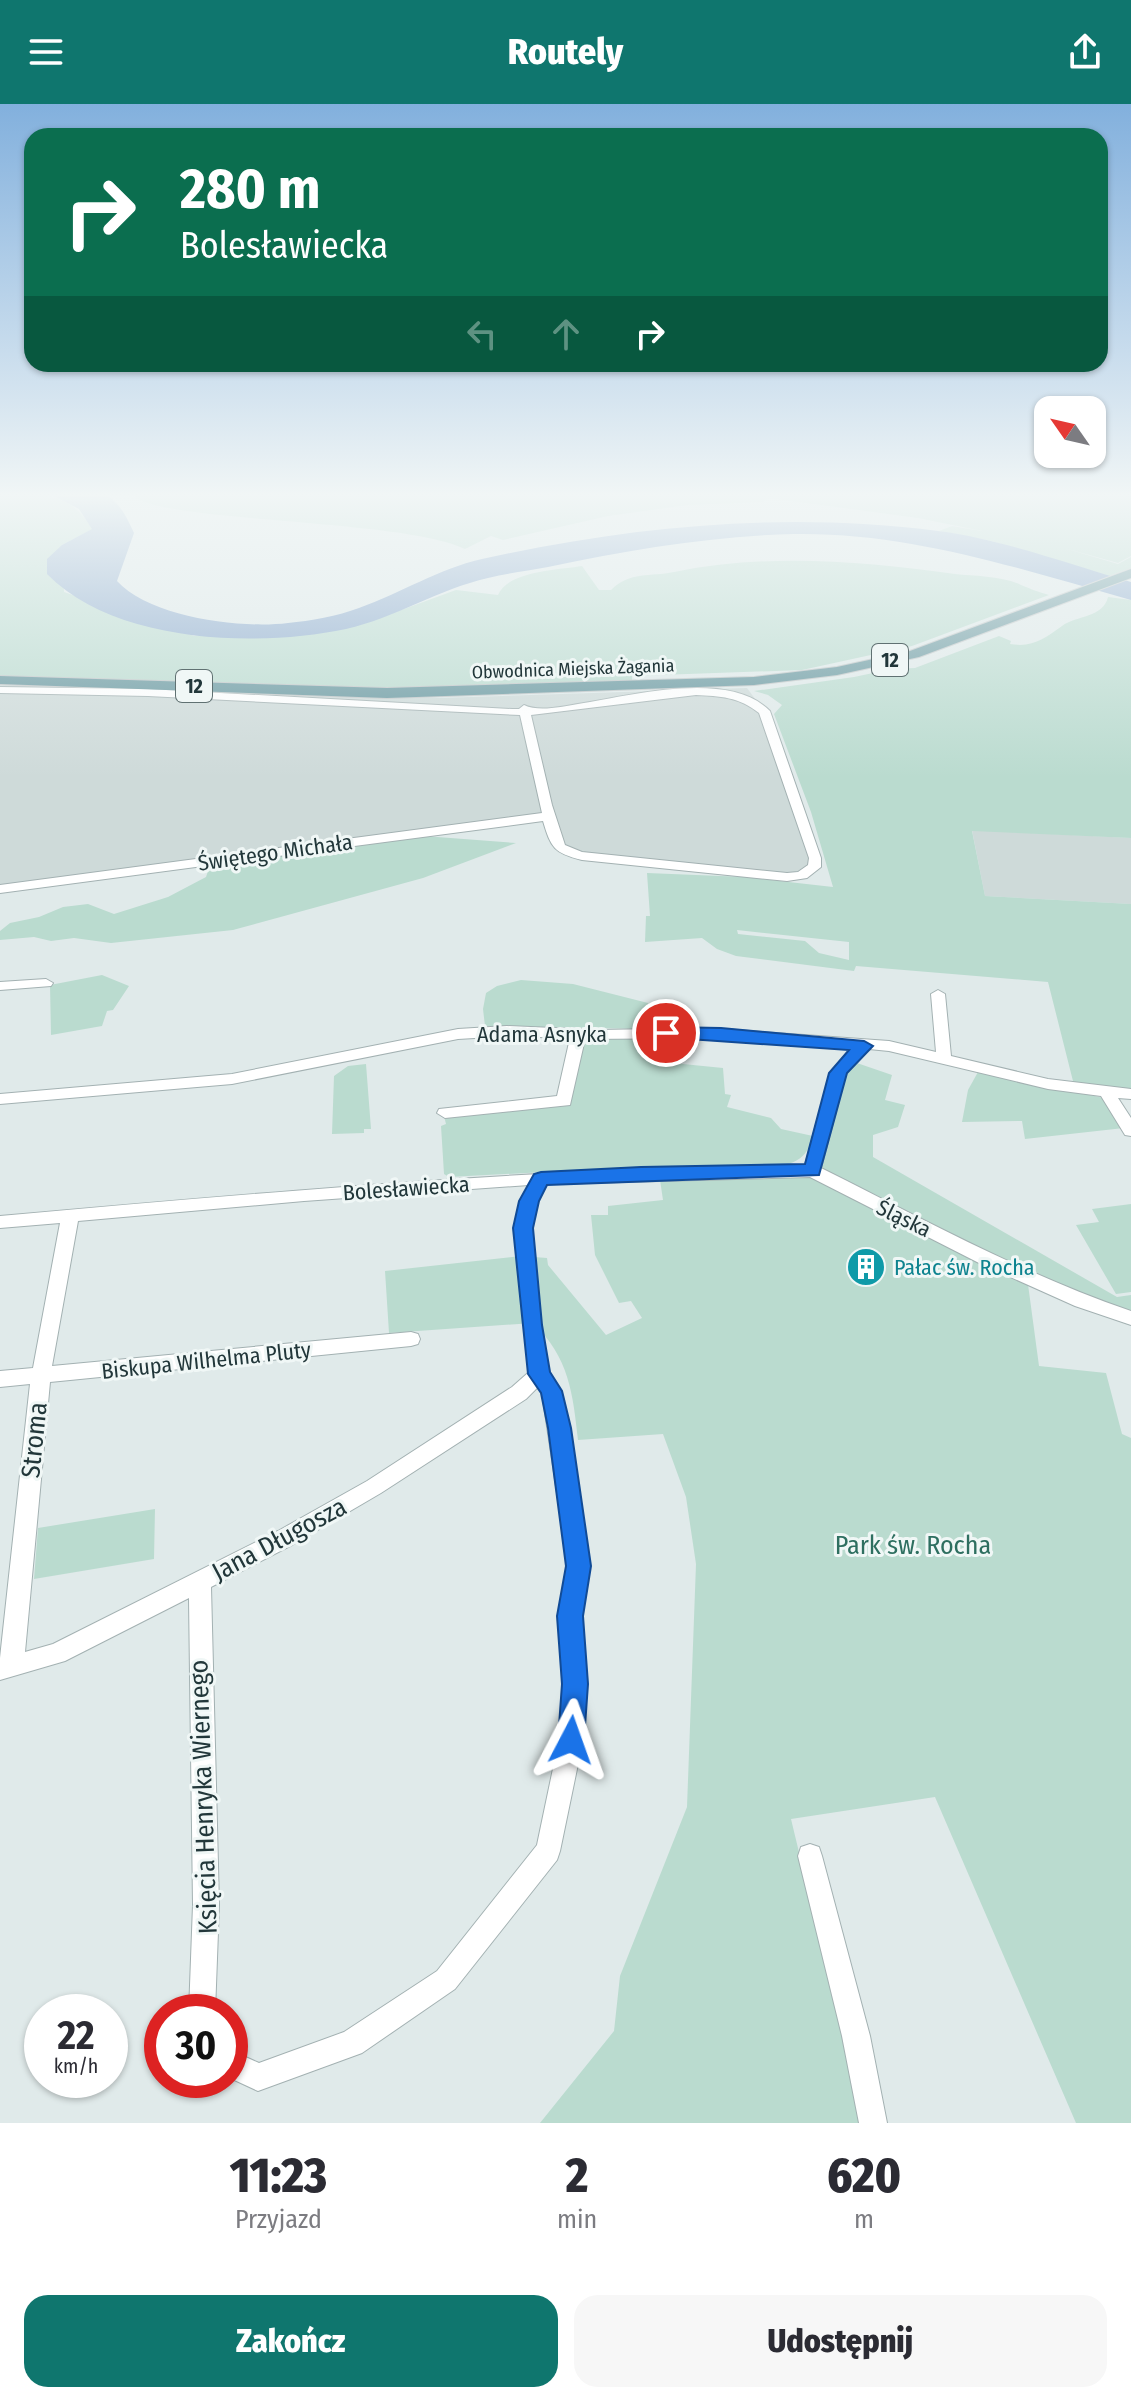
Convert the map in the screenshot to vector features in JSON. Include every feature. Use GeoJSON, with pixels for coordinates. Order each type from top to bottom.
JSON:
{"type":"FeatureCollection","features":[{"type":"Feature","properties":{"kind":"main road","name":"Obwodnica Miejska Żagania"},"geometry":{"type":"LineString","coordinates":[[0,680],[339,692],[478,692],[715,684],[837,671],[935,648],[1085,590]]}},
{"type":"Feature","properties":{"kind":"main road"},"geometry":{"type":"LineString","coordinates":[[478,692],[507,696],[524,710],[530,697],[553,690]]}},
{"type":"Feature","properties":{"kind":"street"},"geometry":{"type":"LineString","coordinates":[[0,690],[555,711],[632,697],[712,693],[755,702],[764,711],[771,727],[815,864],[808,872],[787,877],[582,856],[559,847],[524,710]]}},
{"type":"Feature","properties":{"kind":"street","name":"Świętego Michała"},"geometry":{"type":"LineString","coordinates":[[0,889],[550,816]]}},
{"type":"Feature","properties":{"kind":"street"},"geometry":{"type":"LineString","coordinates":[[0,986],[46,983]]}},
{"type":"Feature","properties":{"kind":"street"},"geometry":{"type":"LineString","coordinates":[[938,994],[944,1058]]}},
{"type":"Feature","properties":{"kind":"street","name":"Adama Asnyka"},"geometry":{"type":"LineString","coordinates":[[0,1099],[242,1078],[473,1032],[708,1033],[897,1046],[1048,1084],[1131,1094]]}},
{"type":"Feature","properties":{"kind":"street"},"geometry":{"type":"LineString","coordinates":[[445,1113],[564,1101],[579,1034]]}},
{"type":"Feature","properties":{"kind":"street"},"geometry":{"type":"LineString","coordinates":[[812,1171],[838,1073],[864,1046]]}},
{"type":"Feature","properties":{"kind":"street"},"geometry":{"type":"LineString","coordinates":[[1107,1093],[1131,1131]]}},
{"type":"Feature","properties":{"kind":"street","name":"Bolesławiecka"},"geometry":{"type":"LineString","coordinates":[[0,1222],[541,1179],[626,1174],[812,1171]]}},
{"type":"Feature","properties":{"kind":"street","name":"Śląska"},"geometry":{"type":"LineString","coordinates":[[812,1171],[985,1258],[1081,1301],[1131,1318]]}},
{"type":"Feature","properties":{"kind":"street"},"geometry":{"type":"LineString","coordinates":[[248,2072],[258,2077],[352,2043],[446,1980],[548,1851],[571,1740],[575,1684],[570,1616],[579,1566],[559,1428],[551,1391],[539,1374],[523,1228],[529,1201],[541,1179]]}},
{"type":"Feature","properties":{"kind":"street","name":"Stroma"},"geometry":{"type":"LineString","coordinates":[[6,1667],[41,1374],[70,1216]]}},
{"type":"Feature","properties":{"kind":"street","name":"Biskupa Wilhelma Pluty"},"geometry":{"type":"LineString","coordinates":[[0,1379],[411,1339]]}},
{"type":"Feature","properties":{"kind":"street","name":"Jana Długosza"},"geometry":{"type":"LineString","coordinates":[[6,1667],[57,1654],[374,1487],[519,1393],[539,1374]]}},
{"type":"Feature","properties":{"kind":"street","name":"Księcia Henryka Wiernego"},"geometry":{"type":"LineString","coordinates":[[200,1581],[198,1670],[207,1956],[204,1994]]}},
{"type":"Feature","properties":{"kind":"street"},"geometry":{"type":"LineString","coordinates":[[810,1856],[856,2036],[873,2123]]}},
{"type":"Feature","properties":{"kind":"shaded area"},"geometry":{"type":"Polygon","coordinates":[[[0,683],[439,698],[747,688],[764,711],[815,858],[802,875],[565,851],[551,816],[0,889],[0,683]]]}},
{"type":"Feature","properties":{"kind":"shaded area"},"geometry":{"type":"Polygon","coordinates":[[[972,830],[1131,838],[1131,904],[985,896],[972,830]]]}},
{"type":"Feature","properties":{"kind":"green space"},"geometry":{"type":"Polygon","coordinates":[[[0,590],[64,590],[194,636],[393,613],[455,590],[498,595],[501,590],[1036,590],[1049,595],[912,646],[802,670],[632,676],[632,685],[306,689],[0,678],[0,590]]]}},
{"type":"Feature","properties":{"kind":"green space"},"geometry":{"type":"Polygon","coordinates":[[[1108,597],[1131,600],[1131,838],[972,831],[985,896],[1131,904],[1131,1093],[1075,1089],[1048,982],[856,966],[854,971],[736,956],[717,949],[702,938],[645,942],[646,916],[650,916],[647,873],[745,877],[833,887],[811,812],[774,714],[782,705],[768,695],[754,691],[915,668],[999,636],[1011,641],[1010,644],[1032,643],[1068,622],[1095,613],[1108,597]],[[737,930],[738,934],[805,941],[819,953],[849,960],[849,942],[737,930]]]}},
{"type":"Feature","properties":{"kind":"green space"},"geometry":{"type":"Polygon","coordinates":[[[424,836],[516,843],[423,878],[233,930],[111,943],[74,938],[0,940],[0,931],[10,923],[39,917],[63,907],[88,904],[114,914],[168,897],[206,877],[210,865],[424,836]]]}},
{"type":"Feature","properties":{"kind":"green space"},"geometry":{"type":"Polygon","coordinates":[[[102,975],[129,986],[113,1010],[107,1011],[102,1026],[51,1035],[50,985],[102,975]]]}},
{"type":"Feature","properties":{"kind":"green space"},"geometry":{"type":"Polygon","coordinates":[[[521,980],[573,984],[648,1003],[648,1029],[485,1026],[483,1009],[486,993],[497,986],[521,980]]]}},
{"type":"Feature","properties":{"kind":"green space","name":"Park św. Rocha"},"geometry":{"type":"Polygon","coordinates":[[[679,1037],[673,1063],[723,1068],[725,1094],[731,1095],[727,1107],[771,1118],[781,1129],[813,1136],[800,1158],[776,1166],[814,1170],[844,1072],[854,1062],[892,1075],[885,1100],[905,1105],[898,1127],[873,1135],[873,1157],[1117,1297],[1131,1295],[1131,1312],[1027,1277],[1039,1366],[1106,1373],[1122,1434],[1131,1438],[1131,2123],[1076,2123],[935,1797],[791,1819],[864,2123],[540,2123],[614,2031],[620,1976],[687,1807],[696,1564],[686,1497],[663,1434],[578,1440],[571,1392],[562,1363],[555,1349],[533,1323],[389,1333],[385,1271],[521,1256],[547,1258],[548,1265],[606,1335],[642,1318],[631,1301],[619,1303],[595,1255],[591,1215],[608,1215],[608,1206],[663,1200],[660,1180],[545,1178],[545,1172],[449,1177],[444,1174],[441,1126],[446,1124],[444,1116],[559,1104],[582,1038],[679,1037]]]}},
{"type":"Feature","properties":{"kind":"green space"},"geometry":{"type":"Polygon","coordinates":[[[366,1064],[371,1129],[364,1129],[364,1133],[332,1134],[334,1076],[348,1066],[366,1064]]]}},
{"type":"Feature","properties":{"kind":"green space"},"geometry":{"type":"Polygon","coordinates":[[[978,1072],[1104,1098],[1124,1128],[1025,1139],[1022,1121],[962,1122],[968,1090],[978,1072]]]}},
{"type":"Feature","properties":{"kind":"green space"},"geometry":{"type":"Polygon","coordinates":[[[1131,1204],[1131,1292],[1116,1294],[1076,1225],[1099,1222],[1092,1209],[1131,1204]]]}},
{"type":"Feature","properties":{"kind":"green space"},"geometry":{"type":"Polygon","coordinates":[[[155,1509],[154,1559],[34,1579],[38,1528],[155,1509]]]}},
{"type":"Feature","properties":{"kind":"water"},"geometry":{"type":"Polygon","coordinates":[[[67,590],[129,590],[151,604],[197,618],[268,624],[333,616],[401,590],[449,590],[346,629],[271,638],[230,638],[147,627],[109,614],[67,590]]]}},
{"type":"Feature","properties":{"kind":"water"},"geometry":{"type":"Polygon","coordinates":[[[1096,590],[1131,590],[1131,600],[1096,590]]]}},
{"type":"Feature","properties":{"kind":"place","name":"Pałac św. Rocha"},"geometry":{"type":"Point","coordinates":[866,1267]}},
{"type":"Feature","properties":{"kind":"route"},"geometry":{"type":"LineString","coordinates":[[571,1740],[575,1684],[570,1616],[579,1566],[559,1428],[551,1391],[539,1374],[532,1325],[523,1228],[529,1201],[541,1179],[641,1173],[812,1171],[838,1073],[864,1046],[721,1034],[666,1033]]}}]}
